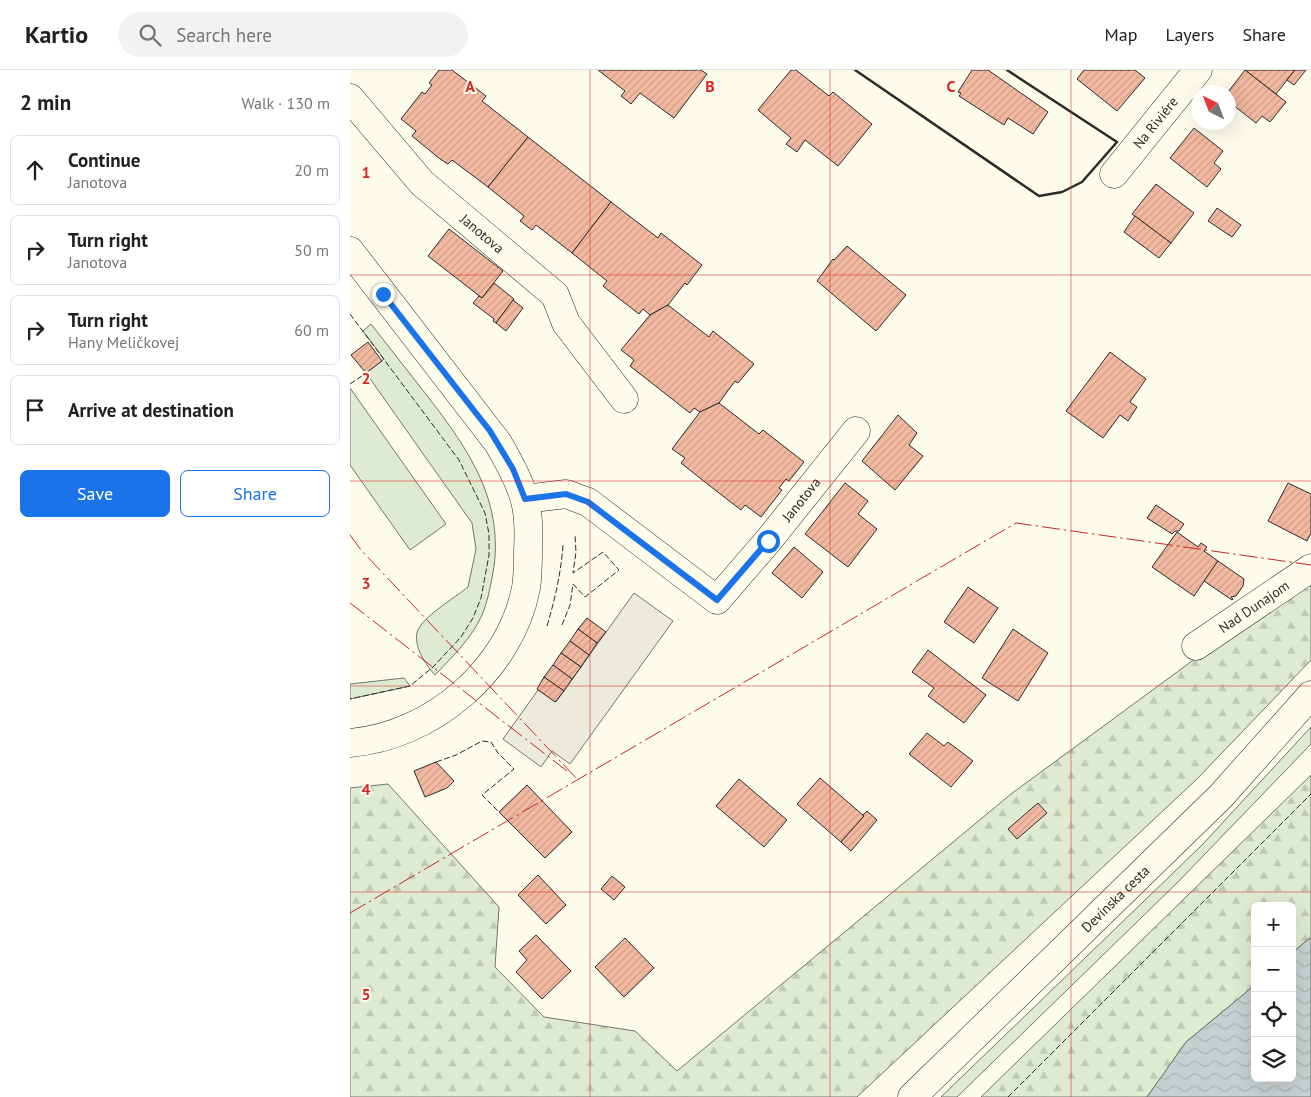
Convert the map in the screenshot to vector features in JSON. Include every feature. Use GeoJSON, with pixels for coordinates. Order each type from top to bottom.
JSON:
{"type":"FeatureCollection","features":[{"type":"Feature","properties":{"kind":"street","name":"Na Riviére"},"geometry":{"type":"LineString","coordinates":[[1114,174],[1198,70]]}},
{"type":"Feature","properties":{"kind":"street","name":"Janotova"},"geometry":{"type":"LineString","coordinates":[[350,98],[422,183],[554,295],[566,323],[624,399]]}},
{"type":"Feature","properties":{"kind":"street"},"geometry":{"type":"LineString","coordinates":[[350,251],[490,431],[513,469],[525,499],[529,531],[526,588],[518,616],[506,643],[480,676],[440,712],[406,729],[374,739],[350,743]]}},
{"type":"Feature","properties":{"kind":"street","name":"Janotova"},"geometry":{"type":"LineString","coordinates":[[525,499],[566,494],[588,502],[717,600],[768,541],[856,431]]}},
{"type":"Feature","properties":{"kind":"street","name":"Nad Dunajom"},"geometry":{"type":"LineString","coordinates":[[1196,646],[1311,568]]}},
{"type":"Feature","properties":{"kind":"street","name":"Devínska cesta"},"geometry":{"type":"LineString","coordinates":[[912,1097],[1221,796],[1311,694]]}},
{"type":"Feature","properties":{"kind":"green space"},"geometry":{"type":"Polygon","coordinates":[[[371,324],[440,413],[467,453],[487,495],[493,518],[495,542],[494,567],[484,610],[467,639],[435,675],[419,650],[417,633],[431,614],[468,587],[476,549],[472,523],[366,373],[384,359],[363,331],[371,324]]]}},
{"type":"Feature","properties":{"kind":"green space"},"geometry":{"type":"Polygon","coordinates":[[[350,388],[446,524],[410,550],[350,465],[350,388]]]}},
{"type":"Feature","properties":{"kind":"green space"},"geometry":{"type":"Polygon","coordinates":[[[1311,579],[1311,660],[1197,779],[857,1097],[350,1097],[350,788],[388,784],[499,907],[495,967],[544,1017],[635,1031],[677,1071],[1011,794],[1252,617],[1311,579]]]}},
{"type":"Feature","properties":{"kind":"green space"},"geometry":{"type":"Polygon","coordinates":[[[404,678],[410,686],[350,699],[350,684],[404,678]]]}},
{"type":"Feature","properties":{"kind":"green space"},"geometry":{"type":"Polygon","coordinates":[[[1311,727],[1311,744],[1178,882],[957,1097],[941,1097],[1202,845],[1311,727]]]}},
{"type":"Feature","properties":{"kind":"green space"},"geometry":{"type":"Polygon","coordinates":[[[1311,775],[1311,937],[1296,950],[1296,902],[1251,902],[1251,988],[1186,1042],[1147,1097],[981,1097],[1311,775]]]}},
{"type":"Feature","properties":{"kind":"shaded area"},"geometry":{"type":"Polygon","coordinates":[[[634,593],[673,621],[570,764],[552,751],[541,767],[503,739],[538,690],[556,702],[634,593]]]}},
{"type":"Feature","properties":{"kind":"water"},"geometry":{"type":"Polygon","coordinates":[[[1311,937],[1311,1097],[1147,1097],[1186,1042],[1251,988],[1251,1082],[1296,1082],[1296,950],[1311,937]]]}},
{"type":"Feature","properties":{"kind":"building"},"geometry":{"type":"Polygon","coordinates":[[[439,70],[452,70],[486,96],[482,101],[528,137],[488,187],[452,160],[448,164],[440,159],[412,136],[416,131],[401,119],[422,92],[425,94],[432,85],[429,83],[439,70]]]}},
{"type":"Feature","properties":{"kind":"building"},"geometry":{"type":"Polygon","coordinates":[[[598,70],[701,70],[707,74],[674,118],[640,93],[631,104],[621,96],[625,91],[598,70]]]}},
{"type":"Feature","properties":{"kind":"building"},"geometry":{"type":"Polygon","coordinates":[[[791,70],[796,70],[829,96],[833,92],[872,124],[838,166],[805,140],[797,152],[786,144],[791,138],[758,110],[791,70]]]}},
{"type":"Feature","properties":{"kind":"building"},"geometry":{"type":"Polygon","coordinates":[[[972,70],[988,70],[1048,112],[1033,134],[1008,118],[1004,125],[959,96],[961,93],[958,92],[972,70]]]}},
{"type":"Feature","properties":{"kind":"building"},"geometry":{"type":"Polygon","coordinates":[[[1084,70],[1135,70],[1145,78],[1117,111],[1077,79],[1084,70]]]}},
{"type":"Feature","properties":{"kind":"building"},"geometry":{"type":"Polygon","coordinates":[[[1245,70],[1295,70],[1276,94],[1245,70]]]}},
{"type":"Feature","properties":{"kind":"building"},"geometry":{"type":"Polygon","coordinates":[[[1245,70],[1286,102],[1270,122],[1262,116],[1256,123],[1236,107],[1236,85],[1233,85],[1245,70]]]}},
{"type":"Feature","properties":{"kind":"building"},"geometry":{"type":"Polygon","coordinates":[[[1295,70],[1306,70],[1294,85],[1287,80],[1295,70]]]}},
{"type":"Feature","properties":{"kind":"building"},"geometry":{"type":"Polygon","coordinates":[[[1192,130],[1197,130],[1223,151],[1214,163],[1221,169],[1207,187],[1170,158],[1192,130]]]}},
{"type":"Feature","properties":{"kind":"building"},"geometry":{"type":"Polygon","coordinates":[[[528,137],[611,202],[572,253],[536,225],[532,230],[520,221],[524,216],[488,187],[528,137]]]}},
{"type":"Feature","properties":{"kind":"building"},"geometry":{"type":"Polygon","coordinates":[[[1156,184],[1194,213],[1171,243],[1132,214],[1156,184]]]}},
{"type":"Feature","properties":{"kind":"building"},"geometry":{"type":"Polygon","coordinates":[[[611,202],[658,238],[661,233],[702,265],[687,285],[685,283],[668,305],[650,315],[643,309],[639,314],[608,290],[603,286],[607,281],[572,253],[611,202]]]}},
{"type":"Feature","properties":{"kind":"building"},"geometry":{"type":"Polygon","coordinates":[[[1217,208],[1241,225],[1232,237],[1208,221],[1217,208]]]}},
{"type":"Feature","properties":{"kind":"building"},"geometry":{"type":"Polygon","coordinates":[[[1135,216],[1171,243],[1159,258],[1124,232],[1135,216]]]}},
{"type":"Feature","properties":{"kind":"building"},"geometry":{"type":"Polygon","coordinates":[[[449,229],[503,271],[482,298],[428,256],[449,229]]]}},
{"type":"Feature","properties":{"kind":"building"},"geometry":{"type":"Polygon","coordinates":[[[847,246],[906,295],[876,331],[817,281],[833,259],[847,246]]]}},
{"type":"Feature","properties":{"kind":"building"},"geometry":{"type":"Polygon","coordinates":[[[494,283],[514,299],[496,323],[493,321],[494,319],[473,303],[479,296],[482,298],[494,283]]]}},
{"type":"Feature","properties":{"kind":"building"},"geometry":{"type":"Polygon","coordinates":[[[513,300],[523,308],[506,331],[496,323],[513,300]]]}},
{"type":"Feature","properties":{"kind":"building"},"geometry":{"type":"Polygon","coordinates":[[[668,305],[709,337],[713,331],[754,364],[738,383],[735,381],[719,403],[700,412],[694,408],[690,413],[630,366],[634,360],[621,350],[650,315],[668,305]]]}},
{"type":"Feature","properties":{"kind":"building"},"geometry":{"type":"Polygon","coordinates":[[[368,342],[382,361],[366,373],[351,355],[368,342]]]}},
{"type":"Feature","properties":{"kind":"building"},"geometry":{"type":"Polygon","coordinates":[[[1110,352],[1146,379],[1130,402],[1137,407],[1128,421],[1120,415],[1103,438],[1066,411],[1110,352]]]}},
{"type":"Feature","properties":{"kind":"building"},"geometry":{"type":"Polygon","coordinates":[[[719,403],[759,434],[763,430],[804,462],[789,481],[786,479],[779,488],[782,490],[761,517],[745,505],[741,510],[681,463],[685,458],[672,449],[700,412],[719,403]]]}},
{"type":"Feature","properties":{"kind":"building"},"geometry":{"type":"Polygon","coordinates":[[[898,415],[917,433],[909,445],[923,456],[895,490],[862,461],[898,415]]]}},
{"type":"Feature","properties":{"kind":"building"},"geometry":{"type":"Polygon","coordinates":[[[845,483],[868,501],[858,514],[877,529],[848,567],[805,534],[845,483]]]}},
{"type":"Feature","properties":{"kind":"building"},"geometry":{"type":"Polygon","coordinates":[[[1288,483],[1311,494],[1311,533],[1307,541],[1268,521],[1288,483]]]}},
{"type":"Feature","properties":{"kind":"building"},"geometry":{"type":"Polygon","coordinates":[[[1156,505],[1184,524],[1179,531],[1175,531],[1172,534],[1147,518],[1156,505]]]}},
{"type":"Feature","properties":{"kind":"building"},"geometry":{"type":"Polygon","coordinates":[[[1177,532],[1198,547],[1201,543],[1207,547],[1204,551],[1218,561],[1194,596],[1152,567],[1177,532]]]}},
{"type":"Feature","properties":{"kind":"building"},"geometry":{"type":"Polygon","coordinates":[[[794,547],[823,572],[802,598],[772,573],[794,547]]]}},
{"type":"Feature","properties":{"kind":"building"},"geometry":{"type":"Polygon","coordinates":[[[1218,561],[1244,579],[1243,586],[1236,596],[1231,597],[1232,600],[1204,581],[1218,561]]]}},
{"type":"Feature","properties":{"kind":"building"},"geometry":{"type":"Polygon","coordinates":[[[968,587],[998,608],[974,643],[944,622],[968,587]]]}},
{"type":"Feature","properties":{"kind":"building"},"geometry":{"type":"Polygon","coordinates":[[[587,618],[606,632],[597,643],[578,629],[587,618]]]}},
{"type":"Feature","properties":{"kind":"building"},"geometry":{"type":"Polygon","coordinates":[[[578,629],[597,643],[589,655],[570,641],[578,629]]]}},
{"type":"Feature","properties":{"kind":"building"},"geometry":{"type":"Polygon","coordinates":[[[1013,629],[1048,653],[1018,701],[982,678],[1013,629]]]}},
{"type":"Feature","properties":{"kind":"building"},"geometry":{"type":"Polygon","coordinates":[[[570,641],[589,655],[581,667],[561,653],[570,641]]]}},
{"type":"Feature","properties":{"kind":"building"},"geometry":{"type":"Polygon","coordinates":[[[928,650],[986,695],[964,723],[928,696],[934,688],[912,672],[928,650]]]}},
{"type":"Feature","properties":{"kind":"building"},"geometry":{"type":"Polygon","coordinates":[[[561,653],[581,667],[572,679],[553,665],[561,653]]]}},
{"type":"Feature","properties":{"kind":"building"},"geometry":{"type":"Polygon","coordinates":[[[553,665],[572,679],[564,691],[544,677],[553,665]]]}},
{"type":"Feature","properties":{"kind":"building"},"geometry":{"type":"Polygon","coordinates":[[[544,677],[564,691],[555,702],[537,689],[544,677]]]}},
{"type":"Feature","properties":{"kind":"building"},"geometry":{"type":"Polygon","coordinates":[[[927,733],[944,746],[948,742],[973,761],[951,787],[909,754],[927,733]]]}},
{"type":"Feature","properties":{"kind":"building"},"geometry":{"type":"Polygon","coordinates":[[[436,762],[454,781],[447,788],[425,797],[414,771],[436,762]]]}},
{"type":"Feature","properties":{"kind":"building"},"geometry":{"type":"Polygon","coordinates":[[[820,778],[864,816],[841,842],[797,804],[820,778]]]}},
{"type":"Feature","properties":{"kind":"building"},"geometry":{"type":"Polygon","coordinates":[[[739,779],[787,820],[764,847],[716,806],[739,779]]]}},
{"type":"Feature","properties":{"kind":"building"},"geometry":{"type":"Polygon","coordinates":[[[527,785],[572,832],[545,858],[499,812],[527,785]]]}},
{"type":"Feature","properties":{"kind":"building"},"geometry":{"type":"Polygon","coordinates":[[[1038,803],[1047,813],[1017,839],[1008,829],[1038,803]]]}},
{"type":"Feature","properties":{"kind":"building"},"geometry":{"type":"Polygon","coordinates":[[[867,811],[877,820],[851,851],[841,842],[867,811]]]}},
{"type":"Feature","properties":{"kind":"building"},"geometry":{"type":"Polygon","coordinates":[[[538,875],[566,905],[546,924],[518,895],[538,875]]]}},
{"type":"Feature","properties":{"kind":"building"},"geometry":{"type":"Polygon","coordinates":[[[612,876],[625,887],[614,900],[601,889],[612,876]]]}},
{"type":"Feature","properties":{"kind":"building"},"geometry":{"type":"Polygon","coordinates":[[[536,935],[571,971],[542,999],[516,972],[527,960],[519,951],[536,935]]]}},
{"type":"Feature","properties":{"kind":"building"},"geometry":{"type":"Polygon","coordinates":[[[625,938],[654,968],[624,997],[595,967],[625,938]]]}},
{"type":"Feature","properties":{"kind":"fence"},"geometry":{"type":"LineString","coordinates":[[350,314],[459,460],[485,513],[489,534],[489,555],[481,598],[473,618],[461,637],[433,667],[410,686],[350,699]]}},
{"type":"Feature","properties":{"kind":"fence"},"geometry":{"type":"LineString","coordinates":[[350,384],[366,373]]}},
{"type":"Feature","properties":{"kind":"fence"},"geometry":{"type":"LineString","coordinates":[[562,625],[570,605],[573,584],[585,597],[619,570],[603,552],[573,573],[576,552],[575,535]]}},
{"type":"Feature","properties":{"kind":"fence"},"geometry":{"type":"LineString","coordinates":[[547,626],[561,566],[563,545]]}},
{"type":"Feature","properties":{"kind":"fence"},"geometry":{"type":"LineString","coordinates":[[436,762],[456,755],[482,741],[491,742],[498,753],[514,769],[482,795],[499,812]]}},
{"type":"Feature","properties":{"kind":"fence"},"geometry":{"type":"LineString","coordinates":[[1008,1097],[1311,794]]}},
{"type":"Feature","properties":{"kind":"wall"},"geometry":{"type":"LineString","coordinates":[[855,70],[1039,196],[1062,192],[1082,182],[1117,142],[1007,70]]}},
{"type":"Feature","properties":{"kind":"power"},"geometry":{"type":"LineString","coordinates":[[350,913],[1016,523],[1311,565]]}},
{"type":"Feature","properties":{"kind":"power"},"geometry":{"type":"LineString","coordinates":[[350,535],[361,550],[577,779]]}},
{"type":"Feature","properties":{"kind":"power"},"geometry":{"type":"LineString","coordinates":[[350,603],[567,771]]}},
{"type":"Feature","properties":{"kind":"route"},"geometry":{"type":"LineString","coordinates":[[383,294],[490,431],[513,469],[525,499],[566,494],[588,502],[717,600],[768,541]]}}]}
